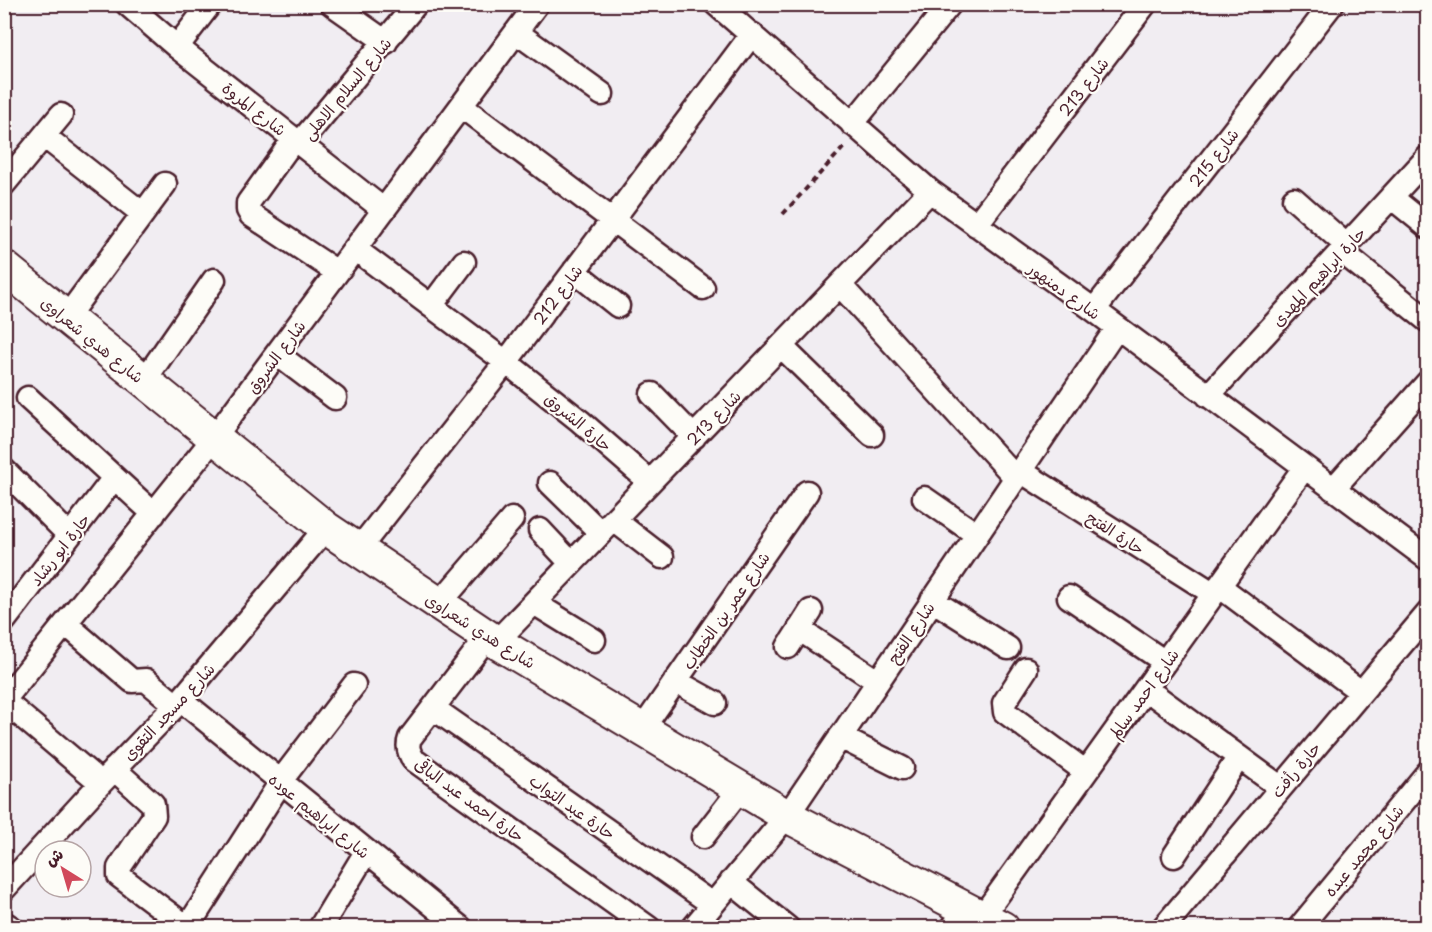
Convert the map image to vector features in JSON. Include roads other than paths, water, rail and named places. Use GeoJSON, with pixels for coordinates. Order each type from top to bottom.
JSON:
{"type":"FeatureCollection","features":[{"type":"Feature","properties":{"kind":"street","name":"شارع المروة"},"geometry":{"type":"LineString","coordinates":[[127,4],[177,47],[384,210]]}},
{"type":"Feature","properties":{"kind":"street"},"geometry":{"type":"LineString","coordinates":[[177,47],[210,4]]}},
{"type":"Feature","properties":{"kind":"street"},"geometry":{"type":"LineString","coordinates":[[332,4],[386,42]]}},
{"type":"Feature","properties":{"kind":"street","name":"شارع السلام الاهلى"},"geometry":{"type":"LineString","coordinates":[[337,272],[251,215],[248,203],[297,141],[386,42],[416,4]]}},
{"type":"Feature","properties":{"kind":"street","name":"شارع الشروق"},"geometry":{"type":"LineString","coordinates":[[4,701],[214,438],[537,4]]}},
{"type":"Feature","properties":{"kind":"street"},"geometry":{"type":"LineString","coordinates":[[855,127],[950,4]]}},
{"type":"Feature","properties":{"kind":"street","name":"شارع 213"},"geometry":{"type":"LineString","coordinates":[[976,225],[1145,4]]}},
{"type":"Feature","properties":{"kind":"street","name":"شارع 215"},"geometry":{"type":"LineString","coordinates":[[1094,310],[1332,4]]}},
{"type":"Feature","properties":{"kind":"street","name":"شارع دمنهور"},"geometry":{"type":"LineString","coordinates":[[726,8],[855,127],[930,191],[1426,556]]}},
{"type":"Feature","properties":{"kind":"street"},"geometry":{"type":"LineString","coordinates":[[516,32],[602,94]]}},
{"type":"Feature","properties":{"kind":"street","name":"شارع 212"},"geometry":{"type":"LineString","coordinates":[[358,550],[506,362],[752,34]]}},
{"type":"Feature","properties":{"kind":"street"},"geometry":{"type":"LineString","coordinates":[[461,106],[703,288]]}},
{"type":"Feature","properties":{"kind":"street"},"geometry":{"type":"LineString","coordinates":[[4,184],[61,115]]}},
{"type":"Feature","properties":{"kind":"street"},"geometry":{"type":"LineString","coordinates":[[44,136],[143,214]]}},
{"type":"Feature","properties":{"kind":"street","name":"حارة ابراهيم المهدى"},"geometry":{"type":"LineString","coordinates":[[1208,396],[1428,157]]}},
{"type":"Feature","properties":{"kind":"street"},"geometry":{"type":"LineString","coordinates":[[66,318],[165,184]]}},
{"type":"Feature","properties":{"kind":"street","name":"شارع 213"},"geometry":{"type":"LineString","coordinates":[[492,639],[534,603],[930,191]]}},
{"type":"Feature","properties":{"kind":"street"},"geometry":{"type":"LineString","coordinates":[[1391,196],[1428,227]]}},
{"type":"Feature","properties":{"kind":"street"},"geometry":{"type":"LineString","coordinates":[[1294,199],[1344,248],[1428,321]]}},
{"type":"Feature","properties":{"kind":"street","name":"حارة الشروق"},"geometry":{"type":"LineString","coordinates":[[355,249],[506,362],[580,421],[650,482]]}},
{"type":"Feature","properties":{"kind":"street"},"geometry":{"type":"LineString","coordinates":[[431,306],[464,262]]}},
{"type":"Feature","properties":{"kind":"street","name":"شارع هدي شعراوى"},"geometry":{"type":"LineString","coordinates":[[4,267],[326,528],[438,604],[492,639],[787,816],[976,920]]}},
{"type":"Feature","properties":{"kind":"street"},"geometry":{"type":"LineString","coordinates":[[574,271],[618,306]]}},
{"type":"Feature","properties":{"kind":"street"},"geometry":{"type":"LineString","coordinates":[[144,381],[214,280]]}},
{"type":"Feature","properties":{"kind":"street","name":"حارة الفتح"},"geometry":{"type":"LineString","coordinates":[[840,285],[1017,474],[1216,590],[1361,692]]}},
{"type":"Feature","properties":{"kind":"street","name":"شارع الفتح"},"geometry":{"type":"LineString","coordinates":[[693,927],[787,816],[1117,328]]}},
{"type":"Feature","properties":{"kind":"street"},"geometry":{"type":"LineString","coordinates":[[782,346],[872,435]]}},
{"type":"Feature","properties":{"kind":"street"},"geometry":{"type":"LineString","coordinates":[[277,354],[335,398]]}},
{"type":"Feature","properties":{"kind":"street"},"geometry":{"type":"LineString","coordinates":[[1333,489],[1428,382]]}},
{"type":"Feature","properties":{"kind":"street"},"geometry":{"type":"LineString","coordinates":[[652,394],[694,437]]}},
{"type":"Feature","properties":{"kind":"street"},"geometry":{"type":"LineString","coordinates":[[28,398],[154,513]]}},
{"type":"Feature","properties":{"kind":"street","name":"شارع احمد سالم"},"geometry":{"type":"LineString","coordinates":[[976,920],[1086,772],[1304,468]]}},
{"type":"Feature","properties":{"kind":"street"},"geometry":{"type":"LineString","coordinates":[[4,470],[69,534]]}},
{"type":"Feature","properties":{"kind":"street","name":"حارة ابو رشاد"},"geometry":{"type":"LineString","coordinates":[[4,621],[114,478]]}},
{"type":"Feature","properties":{"kind":"street"},"geometry":{"type":"LineString","coordinates":[[550,483],[607,527],[662,557]]}},
{"type":"Feature","properties":{"kind":"street","name":"شارع عمر بن الخطاب"},"geometry":{"type":"LineString","coordinates":[[642,728],[807,492]]}},
{"type":"Feature","properties":{"kind":"street"},"geometry":{"type":"LineString","coordinates":[[924,498],[976,534]]}},
{"type":"Feature","properties":{"kind":"street"},"geometry":{"type":"LineString","coordinates":[[438,604],[512,519]]}},
{"type":"Feature","properties":{"kind":"street","name":"شارع مسجد التقوى"},"geometry":{"type":"LineString","coordinates":[[8,881],[178,702],[326,528]]}},
{"type":"Feature","properties":{"kind":"street"},"geometry":{"type":"LineString","coordinates":[[540,530],[571,563]]}},
{"type":"Feature","properties":{"kind":"street"},"geometry":{"type":"LineString","coordinates":[[1069,597],[1165,662]]}},
{"type":"Feature","properties":{"kind":"street"},"geometry":{"type":"LineString","coordinates":[[932,600],[1008,648]]}},
{"type":"Feature","properties":{"kind":"street"},"geometry":{"type":"LineString","coordinates":[[534,603],[594,640]]}},
{"type":"Feature","properties":{"kind":"street","name":"حارة رأفت"},"geometry":{"type":"LineString","coordinates":[[1163,927],[1428,613]]}},
{"type":"Feature","properties":{"kind":"street","name":"شارع ابراهيم عوده"},"geometry":{"type":"LineString","coordinates":[[66,624],[132,681],[146,680],[178,702],[458,926]]}},
{"type":"Feature","properties":{"kind":"street"},"geometry":{"type":"LineString","coordinates":[[800,629],[877,681]]}},
{"type":"Feature","properties":{"kind":"street","name":"حارة احمد عبد الباقى"},"geometry":{"type":"LineString","coordinates":[[492,639],[410,738],[408,749],[414,760],[649,927]]}},
{"type":"Feature","properties":{"kind":"street"},"geometry":{"type":"LineString","coordinates":[[1026,669],[1004,703],[1005,712],[1086,772]]}},
{"type":"Feature","properties":{"kind":"street"},"geometry":{"type":"LineString","coordinates":[[675,681],[715,703]]}},
{"type":"Feature","properties":{"kind":"street"},"geometry":{"type":"LineString","coordinates":[[4,701],[108,776],[150,801],[155,812],[154,816],[119,868],[119,876],[187,927],[280,783],[354,685]]}},
{"type":"Feature","properties":{"kind":"street"},"geometry":{"type":"LineString","coordinates":[[1146,689],[1280,787]]}},
{"type":"Feature","properties":{"kind":"street","name":"حارة عبد التواب"},"geometry":{"type":"LineString","coordinates":[[433,708],[712,904]]}},
{"type":"Feature","properties":{"kind":"street"},"geometry":{"type":"LineString","coordinates":[[840,737],[902,768]]}},
{"type":"Feature","properties":{"kind":"street"},"geometry":{"type":"LineString","coordinates":[[1174,856],[1239,757]]}},
{"type":"Feature","properties":{"kind":"street","name":"شارع محمد عبده"},"geometry":{"type":"LineString","coordinates":[[1299,927],[1428,772]]}},
{"type":"Feature","properties":{"kind":"street"},"geometry":{"type":"LineString","coordinates":[[703,837],[741,788]]}},
{"type":"Feature","properties":{"kind":"street"},"geometry":{"type":"LineString","coordinates":[[320,927],[366,852]]}},
{"type":"Feature","properties":{"kind":"street"},"geometry":{"type":"LineString","coordinates":[[731,882],[788,927]]}},
{"type":"Feature","properties":{"kind":"street"},"geometry":{"type":"LineString","coordinates":[[4,923],[12,927]]}}]}
